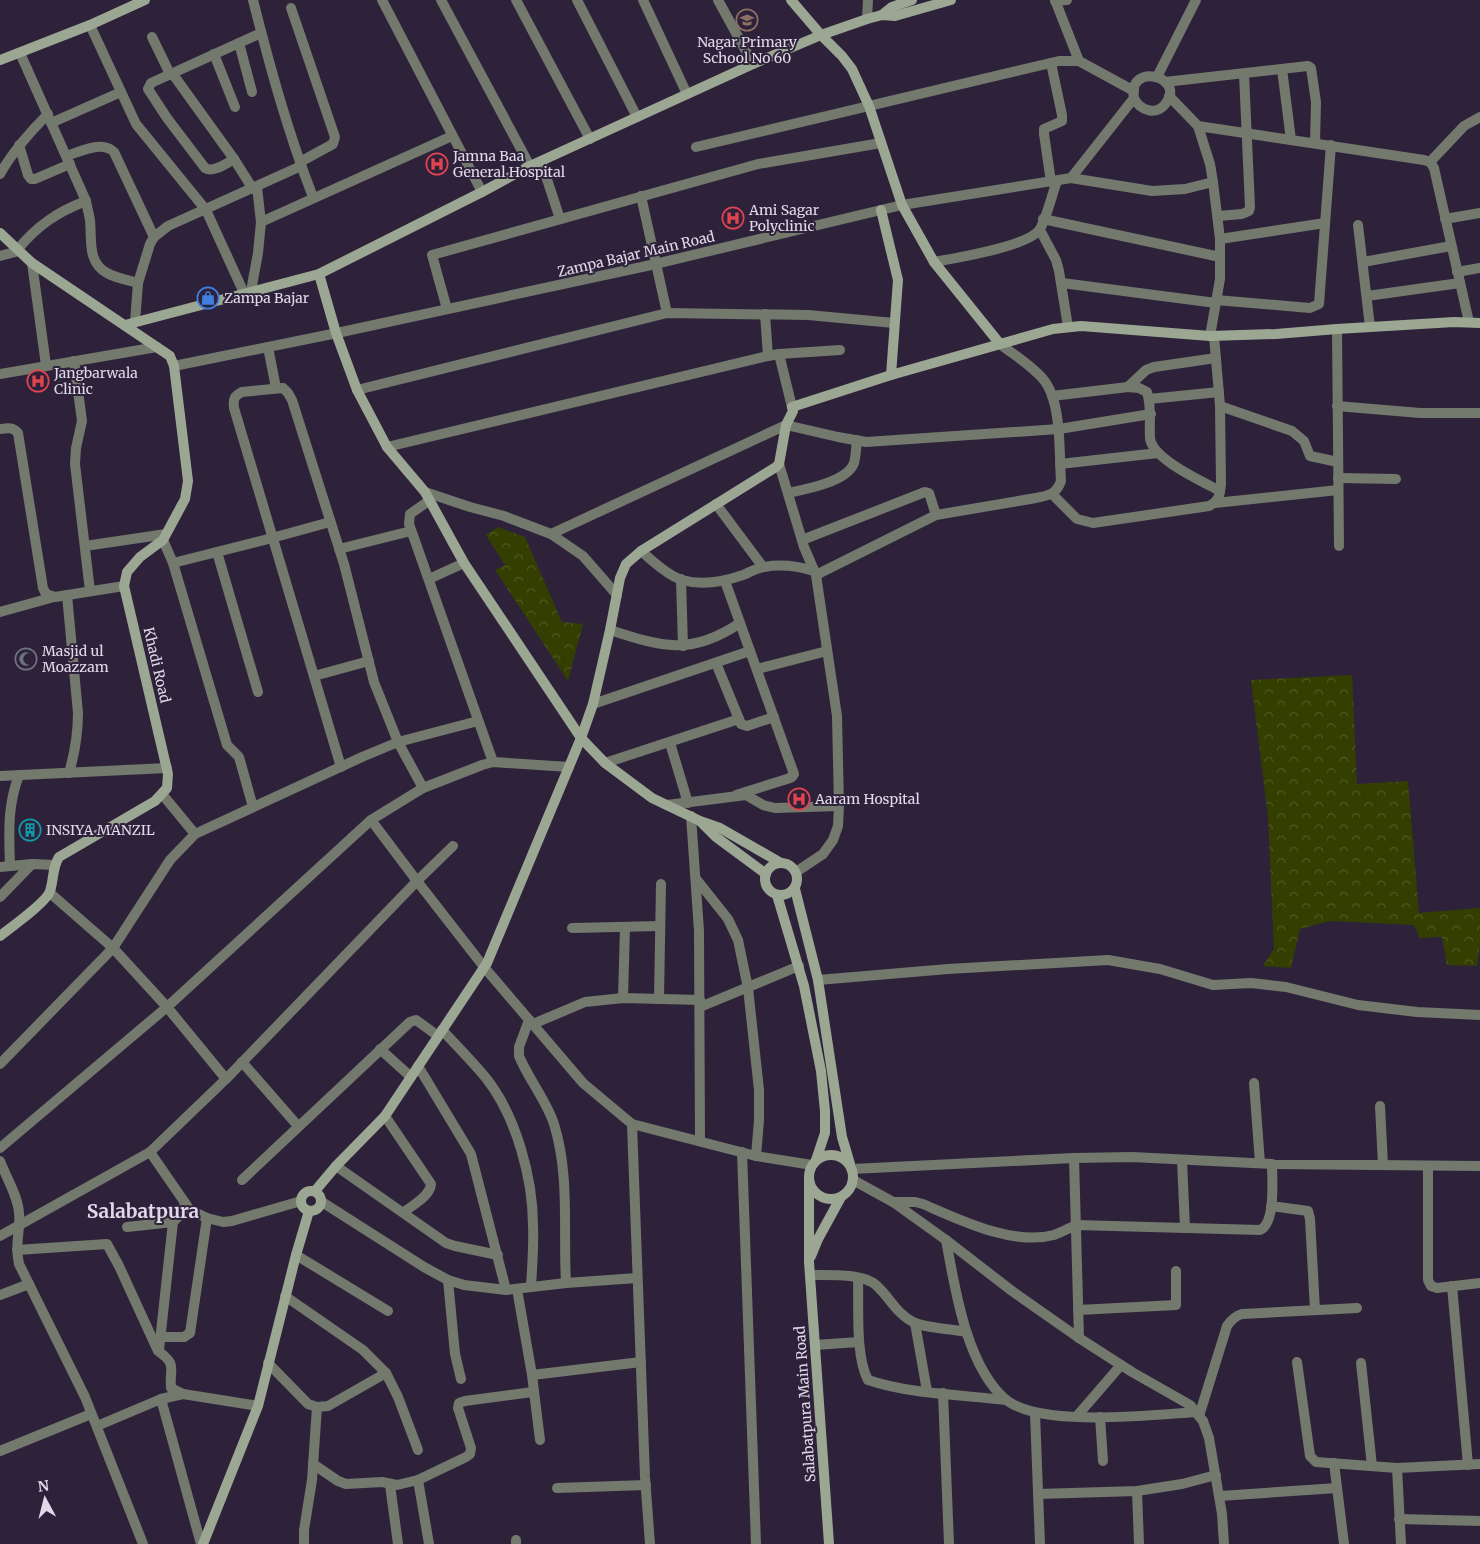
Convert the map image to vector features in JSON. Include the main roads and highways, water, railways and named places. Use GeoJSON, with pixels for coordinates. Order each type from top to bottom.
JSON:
{"type":"FeatureCollection","features":[{"type":"Feature","properties":{"kind":"place","name":"Nagar Primary School No 60"},"geometry":{"type":"Point","coordinates":[747,20]}},
{"type":"Feature","properties":{"kind":"place","name":"Jamna Baa General Hospital"},"geometry":{"type":"Point","coordinates":[437,164]}},
{"type":"Feature","properties":{"kind":"place","name":"Ami Sagar Polyclinic"},"geometry":{"type":"Point","coordinates":[733,218]}},
{"type":"Feature","properties":{"kind":"place","name":"Zampa Bajar"},"geometry":{"type":"Point","coordinates":[208,298]}},
{"type":"Feature","properties":{"kind":"place","name":"Jangbarwala Clinic"},"geometry":{"type":"Point","coordinates":[38,381]}},
{"type":"Feature","properties":{"kind":"place","name":"Masjid ul Moazzam"},"geometry":{"type":"Point","coordinates":[26,659]}},
{"type":"Feature","properties":{"kind":"place","name":"Aaram Hospital"},"geometry":{"type":"Point","coordinates":[799,799]}},
{"type":"Feature","properties":{"kind":"place","name":"INSIYA MANZIL"},"geometry":{"type":"Point","coordinates":[30,830]}},
{"type":"Feature","properties":{"kind":"district","name":"Salabatpura"},"geometry":{"type":"Point","coordinates":[143,1211]}}]}
